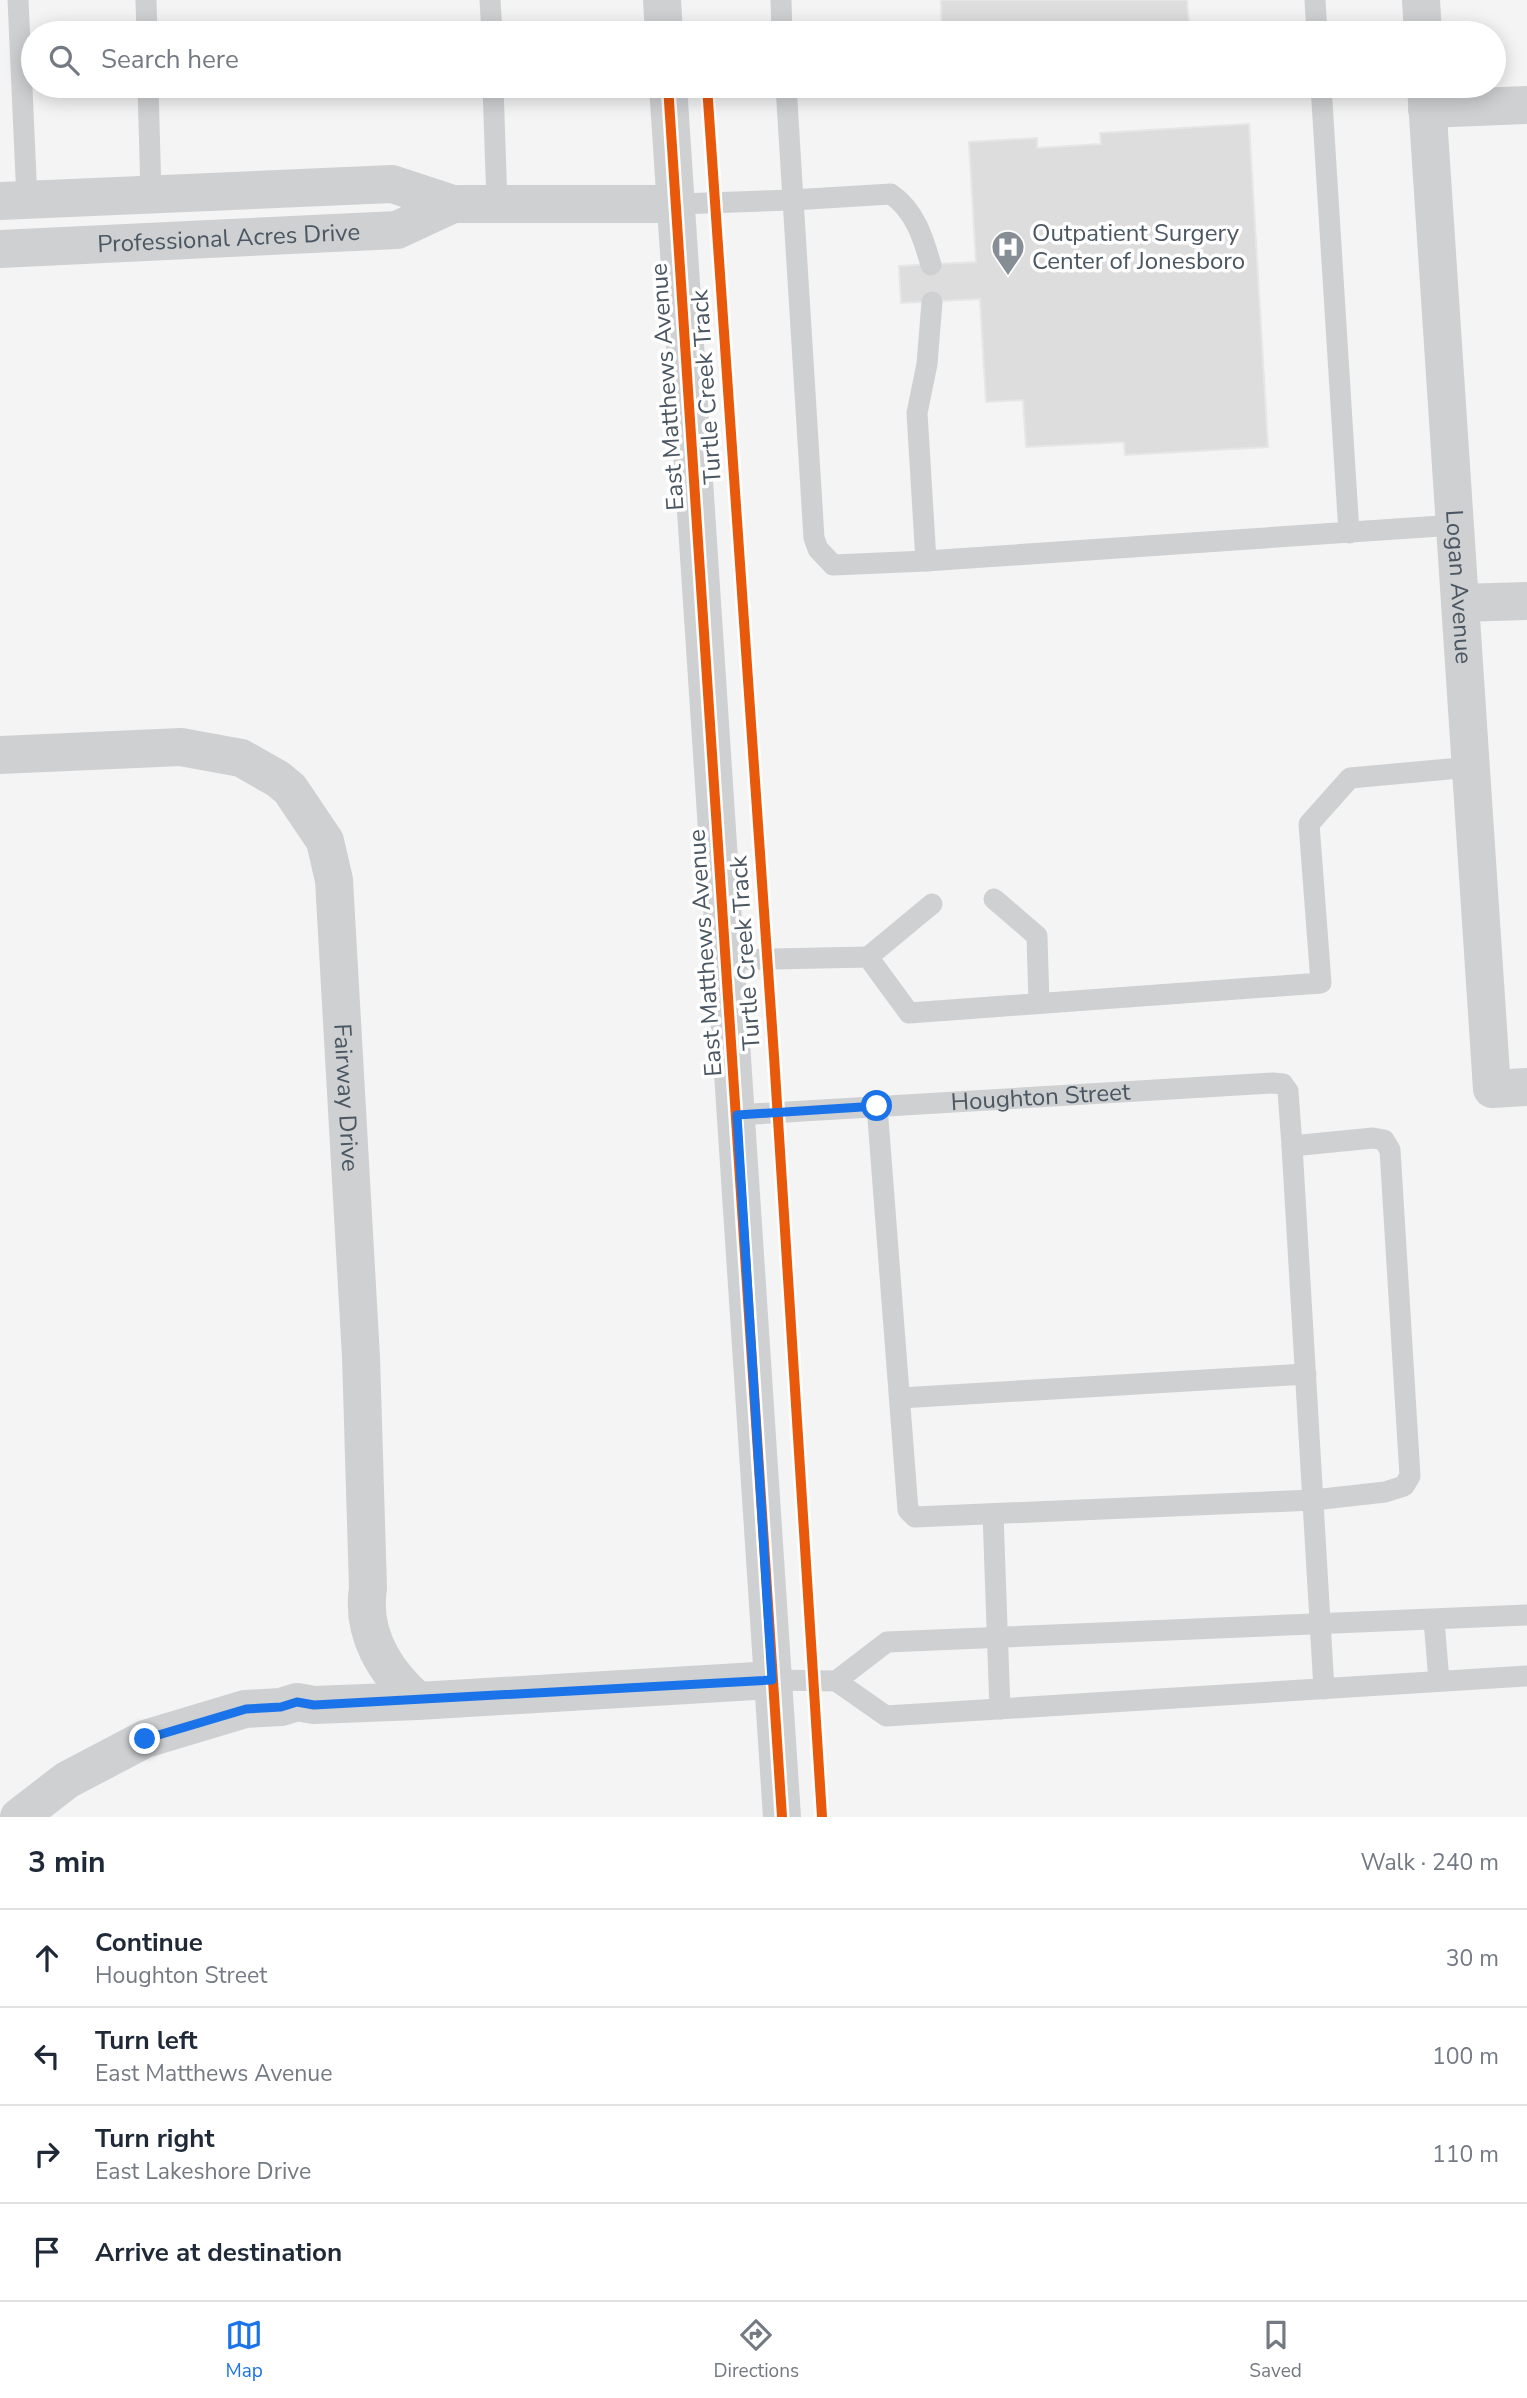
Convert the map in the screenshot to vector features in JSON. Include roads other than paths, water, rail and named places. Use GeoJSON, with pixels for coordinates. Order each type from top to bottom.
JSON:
{"type":"FeatureCollection","features":[{"type":"Feature","properties":{"kind":"street"},"geometry":{"type":"LineString","coordinates":[[662,0],[663,21]]}},
{"type":"Feature","properties":{"kind":"street"},"geometry":{"type":"LineString","coordinates":[[1421,0],[1422,21]]}},
{"type":"Feature","properties":{"kind":"street","name":"East Matthews Avenue"},"geometry":{"type":"LineString","coordinates":[[669,98],[782,1817]]}},
{"type":"Feature","properties":{"kind":"street","name":"Logan Avenue"},"geometry":{"type":"LineString","coordinates":[[1427,98],[1471,767],[1510,1088]]}},
{"type":"Feature","properties":{"kind":"street"},"geometry":{"type":"LineString","coordinates":[[1440,98],[1527,105]]}},
{"type":"Feature","properties":{"kind":"street","name":"Professional Acres Drive"},"geometry":{"type":"LineString","coordinates":[[13,201],[391,184],[453,204],[677,204]]}},
{"type":"Feature","properties":{"kind":"street","name":"Professional Acres Drive"},"geometry":{"type":"LineString","coordinates":[[0,249],[397,230],[453,204]]}},
{"type":"Feature","properties":{"kind":"street"},"geometry":{"type":"LineString","coordinates":[[1460,603],[1527,601]]}},
{"type":"Feature","properties":{"kind":"street","name":"Fairway Drive"},"geometry":{"type":"LineString","coordinates":[[0,755],[181,747],[241,758],[290,789],[325,841],[334,880],[359,1330],[368,1588],[366,1600],[371,1639],[398,1683],[418,1701]]}},
{"type":"Feature","properties":{"kind":"street"},"geometry":{"type":"LineString","coordinates":[[19,1817],[67,1780],[145,1739],[246,1709],[281,1707],[297,1702],[314,1705],[418,1701],[772,1680]]}},
{"type":"Feature","properties":{"kind":"lane"},"geometry":{"type":"LineString","coordinates":[[13,201],[18,0]]}},
{"type":"Feature","properties":{"kind":"lane"},"geometry":{"type":"LineString","coordinates":[[146,0],[147,21]]}},
{"type":"Feature","properties":{"kind":"lane"},"geometry":{"type":"LineString","coordinates":[[491,0],[492,21]]}},
{"type":"Feature","properties":{"kind":"lane"},"geometry":{"type":"LineString","coordinates":[[780,0],[781,21]]}},
{"type":"Feature","properties":{"kind":"lane"},"geometry":{"type":"LineString","coordinates":[[1315,0],[1316,21]]}},
{"type":"Feature","properties":{"kind":"lane"},"geometry":{"type":"LineString","coordinates":[[148,98],[151,195]]}},
{"type":"Feature","properties":{"kind":"lane"},"geometry":{"type":"LineString","coordinates":[[494,98],[498,204]]}},
{"type":"Feature","properties":{"kind":"lane"},"geometry":{"type":"LineString","coordinates":[[787,98],[814,538],[818,549],[833,565],[1349,534],[1455,525]]}},
{"type":"Feature","properties":{"kind":"lane"},"geometry":{"type":"LineString","coordinates":[[1322,98],[1349,534]]}},
{"type":"Feature","properties":{"kind":"lane"},"geometry":{"type":"LineString","coordinates":[[200,193],[204,240]]}},
{"type":"Feature","properties":{"kind":"lane"},"geometry":{"type":"LineString","coordinates":[[677,204],[891,194],[904,203],[914,217],[931,265]]}},
{"type":"Feature","properties":{"kind":"lane"},"geometry":{"type":"LineString","coordinates":[[926,561],[917,413],[928,364],[932,302]]}},
{"type":"Feature","properties":{"kind":"lane"},"geometry":{"type":"LineString","coordinates":[[867,957],[909,1013],[1321,984],[1309,824],[1350,778],[1471,767]]}},
{"type":"Feature","properties":{"kind":"lane"},"geometry":{"type":"LineString","coordinates":[[994,899],[1037,936],[1039,1003]]}},
{"type":"Feature","properties":{"kind":"lane"},"geometry":{"type":"LineString","coordinates":[[726,960],[867,957],[932,904]]}},
{"type":"Feature","properties":{"kind":"lane","name":"Houghton Street"},"geometry":{"type":"LineString","coordinates":[[737,1115],[1273,1083],[1283,1084],[1288,1091],[1292,1146]]}},
{"type":"Feature","properties":{"kind":"lane"},"geometry":{"type":"LineString","coordinates":[[877,1106],[908,1510],[915,1517],[1314,1500],[1385,1492],[1404,1486],[1410,1476],[1390,1150],[1384,1140],[1373,1138],[1292,1146],[1314,1500],[1319,1625],[1324,1689]]}},
{"type":"Feature","properties":{"kind":"lane"},"geometry":{"type":"LineString","coordinates":[[900,1398],[1306,1374]]}},
{"type":"Feature","properties":{"kind":"lane"},"geometry":{"type":"LineString","coordinates":[[993,1514],[1000,1709]]}},
{"type":"Feature","properties":{"kind":"lane"},"geometry":{"type":"LineString","coordinates":[[836,1681],[887,1642],[1527,1615]]}},
{"type":"Feature","properties":{"kind":"lane"},"geometry":{"type":"LineString","coordinates":[[1434,1620],[1439,1681]]}},
{"type":"Feature","properties":{"kind":"lane"},"geometry":{"type":"LineString","coordinates":[[772,1680],[836,1681],[886,1716],[1527,1676]]}},
{"type":"Feature","properties":{"kind":"place","name":"Outpatient Surgery Center of Jonesboro"},"geometry":{"type":"Point","coordinates":[1008,277]}}]}
